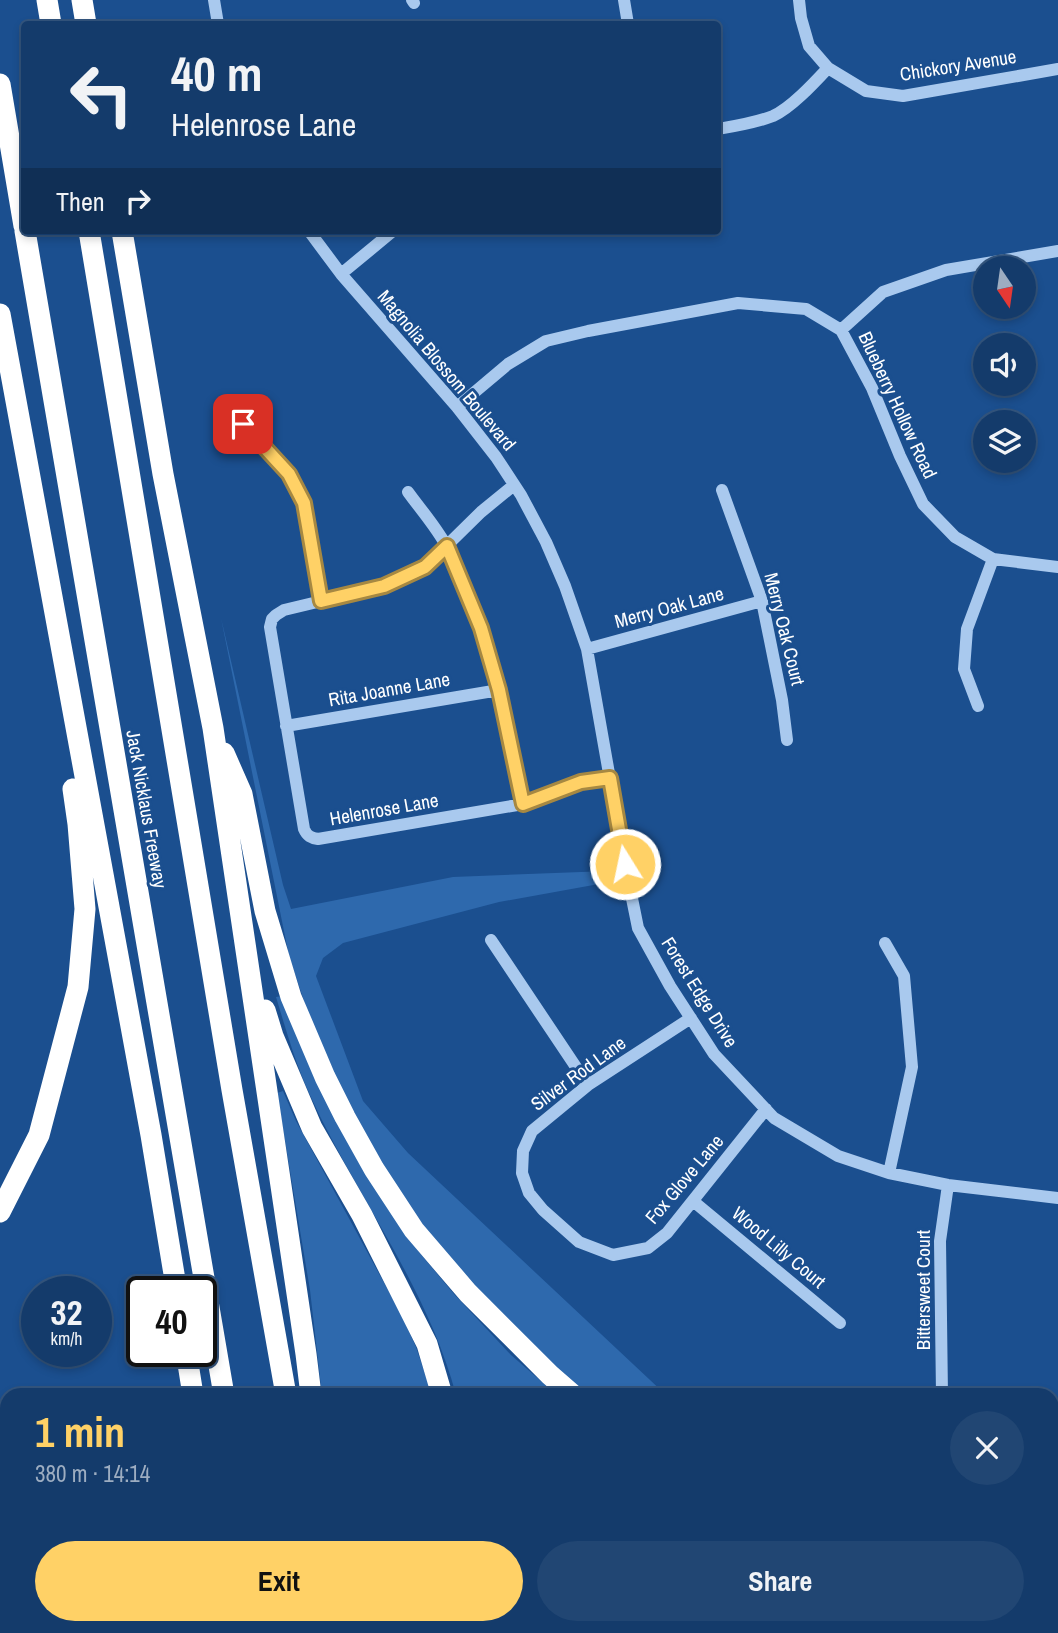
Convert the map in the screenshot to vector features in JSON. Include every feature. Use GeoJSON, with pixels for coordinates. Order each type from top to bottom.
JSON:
{"type":"FeatureCollection","features":[{"type":"Feature","properties":{"kind":"highway"},"geometry":{"type":"LineString","coordinates":[[47,0],[50,21]]}},
{"type":"Feature","properties":{"kind":"highway"},"geometry":{"type":"LineString","coordinates":[[82,0],[86,21]]}},
{"type":"Feature","properties":{"kind":"highway","name":"Jack Nicklaus Freeway"},"geometry":{"type":"LineString","coordinates":[[0,84],[21,206]]}},
{"type":"Feature","properties":{"kind":"highway","name":"Jack Nicklaus Freeway"},"geometry":{"type":"LineString","coordinates":[[26,235],[223,1388]]}},
{"type":"Feature","properties":{"kind":"highway","name":"Jack Nicklaus Freeway"},"geometry":{"type":"LineString","coordinates":[[90,235],[232,1090],[285,1388]]}},
{"type":"Feature","properties":{"kind":"highway"},"geometry":{"type":"LineString","coordinates":[[123,235],[163,474],[213,728],[310,1388]]}},
{"type":"Feature","properties":{"kind":"highway"},"geometry":{"type":"LineString","coordinates":[[0,314],[151,1135],[174,1276]]}},
{"type":"Feature","properties":{"kind":"highway"},"geometry":{"type":"LineString","coordinates":[[1,1209],[39,1135],[78,987],[85,909],[78,824],[33,496]]}},
{"type":"Feature","properties":{"kind":"highway"},"geometry":{"type":"LineString","coordinates":[[213,728],[242,794],[265,911],[292,997],[325,1077],[345,1117],[374,1169],[414,1230],[468,1293],[565,1388]]}},
{"type":"Feature","properties":{"kind":"highway"},"geometry":{"type":"LineString","coordinates":[[242,927],[272,1036],[312,1128],[362,1215],[427,1344],[440,1388]]}},
{"type":"Feature","properties":{"kind":"highway"},"geometry":{"type":"LineString","coordinates":[[189,1367],[192,1388]]}},
{"type":"Feature","properties":{"kind":"street"},"geometry":{"type":"LineString","coordinates":[[214,0],[218,21]]}},
{"type":"Feature","properties":{"kind":"street"},"geometry":{"type":"LineString","coordinates":[[624,0],[628,21]]}},
{"type":"Feature","properties":{"kind":"street"},"geometry":{"type":"LineString","coordinates":[[721,129],[775,116],[828,68],[810,46],[799,0]]}},
{"type":"Feature","properties":{"kind":"street","name":"Chickory Avenue"},"geometry":{"type":"LineString","coordinates":[[828,68],[866,91],[903,96],[1058,69]]}},
{"type":"Feature","properties":{"kind":"street","name":"Magnolia Blossom Boulevard"},"geometry":{"type":"LineString","coordinates":[[312,235],[341,274],[457,407],[496,457],[546,542],[587,649],[625,864]]}},
{"type":"Feature","properties":{"kind":"street"},"geometry":{"type":"LineString","coordinates":[[341,274],[388,235]]}},
{"type":"Feature","properties":{"kind":"street"},"geometry":{"type":"LineString","coordinates":[[841,330],[883,292],[946,270],[1058,251]]}},
{"type":"Feature","properties":{"kind":"street","name":"Blueberry Hollow Road"},"geometry":{"type":"LineString","coordinates":[[457,407],[508,364],[546,341],[738,303],[806,309],[841,330],[872,388],[923,504],[955,537],[993,559],[1058,567]]}},
{"type":"Feature","properties":{"kind":"street"},"geometry":{"type":"LineString","coordinates":[[227,407],[289,474],[304,503],[321,601]]}},
{"type":"Feature","properties":{"kind":"street","name":"Helenrose Lane"},"geometry":{"type":"LineString","coordinates":[[514,485],[481,512],[425,567],[384,586],[284,610],[272,620],[270,627],[304,829],[312,838],[318,839],[523,804],[581,782],[610,778]]}},
{"type":"Feature","properties":{"kind":"street","name":"Merry Oak Court"},"geometry":{"type":"LineString","coordinates":[[722,490],[762,601],[782,700],[787,740]]}},
{"type":"Feature","properties":{"kind":"street"},"geometry":{"type":"LineString","coordinates":[[408,492],[447,546],[481,628],[499,690],[523,804]]}},
{"type":"Feature","properties":{"kind":"street"},"geometry":{"type":"LineString","coordinates":[[978,706],[964,669],[967,629],[993,559]]}},
{"type":"Feature","properties":{"kind":"street","name":"Merry Oak Lane"},"geometry":{"type":"LineString","coordinates":[[587,649],[762,601]]}},
{"type":"Feature","properties":{"kind":"street","name":"Rita Joanne Lane"},"geometry":{"type":"LineString","coordinates":[[286,726],[499,690]]}},
{"type":"Feature","properties":{"kind":"street","name":"Forest Edge Drive"},"geometry":{"type":"LineString","coordinates":[[625,864],[638,928],[670,986],[714,1054],[774,1118],[838,1156],[889,1173],[948,1185],[1058,1198]]}},
{"type":"Feature","properties":{"kind":"street"},"geometry":{"type":"LineString","coordinates":[[491,940],[588,1085]]}},
{"type":"Feature","properties":{"kind":"street"},"geometry":{"type":"LineString","coordinates":[[885,943],[904,976],[912,1068],[889,1173]]}},
{"type":"Feature","properties":{"kind":"street","name":"Silver Rod Lane"},"geometry":{"type":"LineString","coordinates":[[579,1242],[543,1210],[529,1193],[522,1173],[523,1151],[532,1131],[588,1085],[691,1018]]}},
{"type":"Feature","properties":{"kind":"street","name":"Fox Glove Lane"},"geometry":{"type":"LineString","coordinates":[[579,1242],[613,1255],[648,1248],[667,1233],[766,1110]]}},
{"type":"Feature","properties":{"kind":"street","name":"Bittersweet Court"},"geometry":{"type":"LineString","coordinates":[[942,1388],[940,1241],[948,1185]]}},
{"type":"Feature","properties":{"kind":"street","name":"Wood Lilly Court"},"geometry":{"type":"LineString","coordinates":[[693,1201],[840,1323]]}},
{"type":"Feature","properties":{"kind":"shaded area"},"geometry":{"type":"Polygon","coordinates":[[[221,618],[283,885],[291,909],[453,877],[608,871],[610,882],[499,902],[343,943],[323,958],[316,976],[363,1101],[408,1153],[659,1388],[574,1388],[545,1362],[441,1250],[367,1140],[332,1073],[289,956],[221,618]]]}},
{"type":"Feature","properties":{"kind":"shaded area"},"geometry":{"type":"Polygon","coordinates":[[[282,996],[419,1252],[511,1355],[549,1388],[454,1388],[443,1355],[409,1278],[327,1131],[309,1093],[276,997],[282,996]]]}},
{"type":"Feature","properties":{"kind":"shaded area"},"geometry":{"type":"Polygon","coordinates":[[[283,1091],[296,1121],[401,1314],[430,1388],[321,1388],[310,1290],[277,1093],[283,1091]]]}},
{"type":"Feature","properties":{"kind":"route"},"geometry":{"type":"LineString","coordinates":[[243,424],[289,474],[304,503],[321,601],[384,586],[425,567],[447,546],[481,628],[499,690],[523,804],[581,782],[610,778],[625,864]]}}]}
